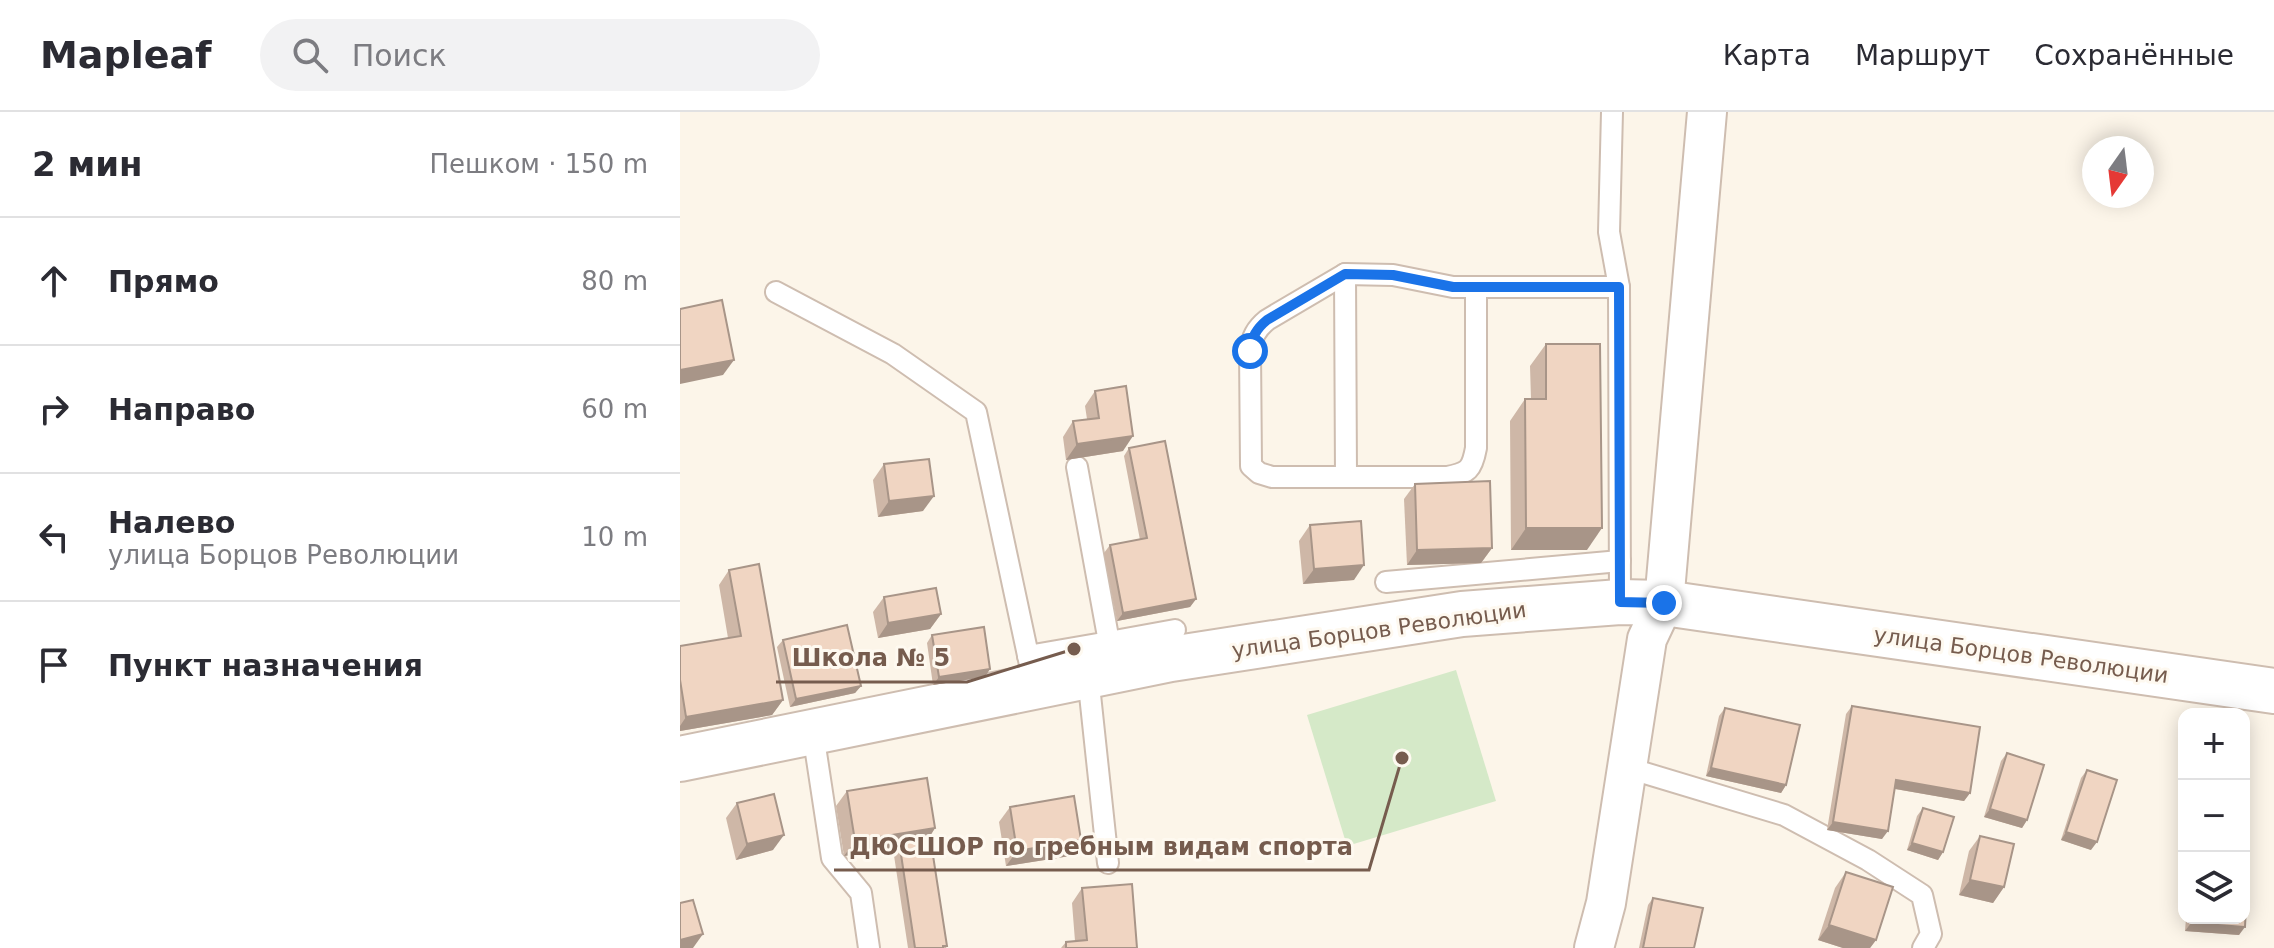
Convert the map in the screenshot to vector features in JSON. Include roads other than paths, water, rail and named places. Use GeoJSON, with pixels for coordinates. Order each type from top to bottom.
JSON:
{"type":"FeatureCollection","features":[{"type":"Feature","properties":{"kind":"street"},"geometry":{"type":"LineString","coordinates":[[1594,948],[1606,903],[1647,639],[1664,603],[1707,112]]}},
{"type":"Feature","properties":{"kind":"street","name":"улица Борцов Революции"},"geometry":{"type":"LineString","coordinates":[[680,759],[813,733],[1032,672],[1098,659],[1171,659],[1410,601],[1462,614],[1620,581],[1664,603],[2274,691]]}},
{"type":"Feature","properties":{"kind":"lane"},"geometry":{"type":"LineString","coordinates":[[1612,112],[1609,232],[1619,287],[1620,581]]}},
{"type":"Feature","properties":{"kind":"lane"},"geometry":{"type":"LineString","coordinates":[[1476,287],[1476,448],[1473,464],[1464,473],[1447,477],[1272,477],[1259,473],[1251,466],[1252,338],[1257,328],[1267,320],[1345,274],[1393,275],[1453,287],[1476,287],[1619,287]]}},
{"type":"Feature","properties":{"kind":"lane"},"geometry":{"type":"LineString","coordinates":[[1345,274],[1346,477]]}},
{"type":"Feature","properties":{"kind":"lane"},"geometry":{"type":"LineString","coordinates":[[776,292],[893,354],[976,412],[1032,672]]}},
{"type":"Feature","properties":{"kind":"lane"},"geometry":{"type":"LineString","coordinates":[[1077,467],[1098,659],[1108,863]]}},
{"type":"Feature","properties":{"kind":"lane"},"geometry":{"type":"LineString","coordinates":[[1386,582],[1410,601]]}},
{"type":"Feature","properties":{"kind":"lane"},"geometry":{"type":"LineString","coordinates":[[1098,659],[1175,630]]}},
{"type":"Feature","properties":{"kind":"lane"},"geometry":{"type":"LineString","coordinates":[[813,733],[832,858],[861,893],[869,948]]}},
{"type":"Feature","properties":{"kind":"lane"},"geometry":{"type":"LineString","coordinates":[[1628,768],[1784,815],[1868,860],[1922,895],[1931,934],[1923,948]]}},
{"type":"Feature","properties":{"kind":"place","name":"Школа № 5"},"geometry":{"type":"Point","coordinates":[1074,649]}},
{"type":"Feature","properties":{"kind":"place","name":"ДЮСШОР по гребным видам спорта"},"geometry":{"type":"Point","coordinates":[1402,758]}}]}
